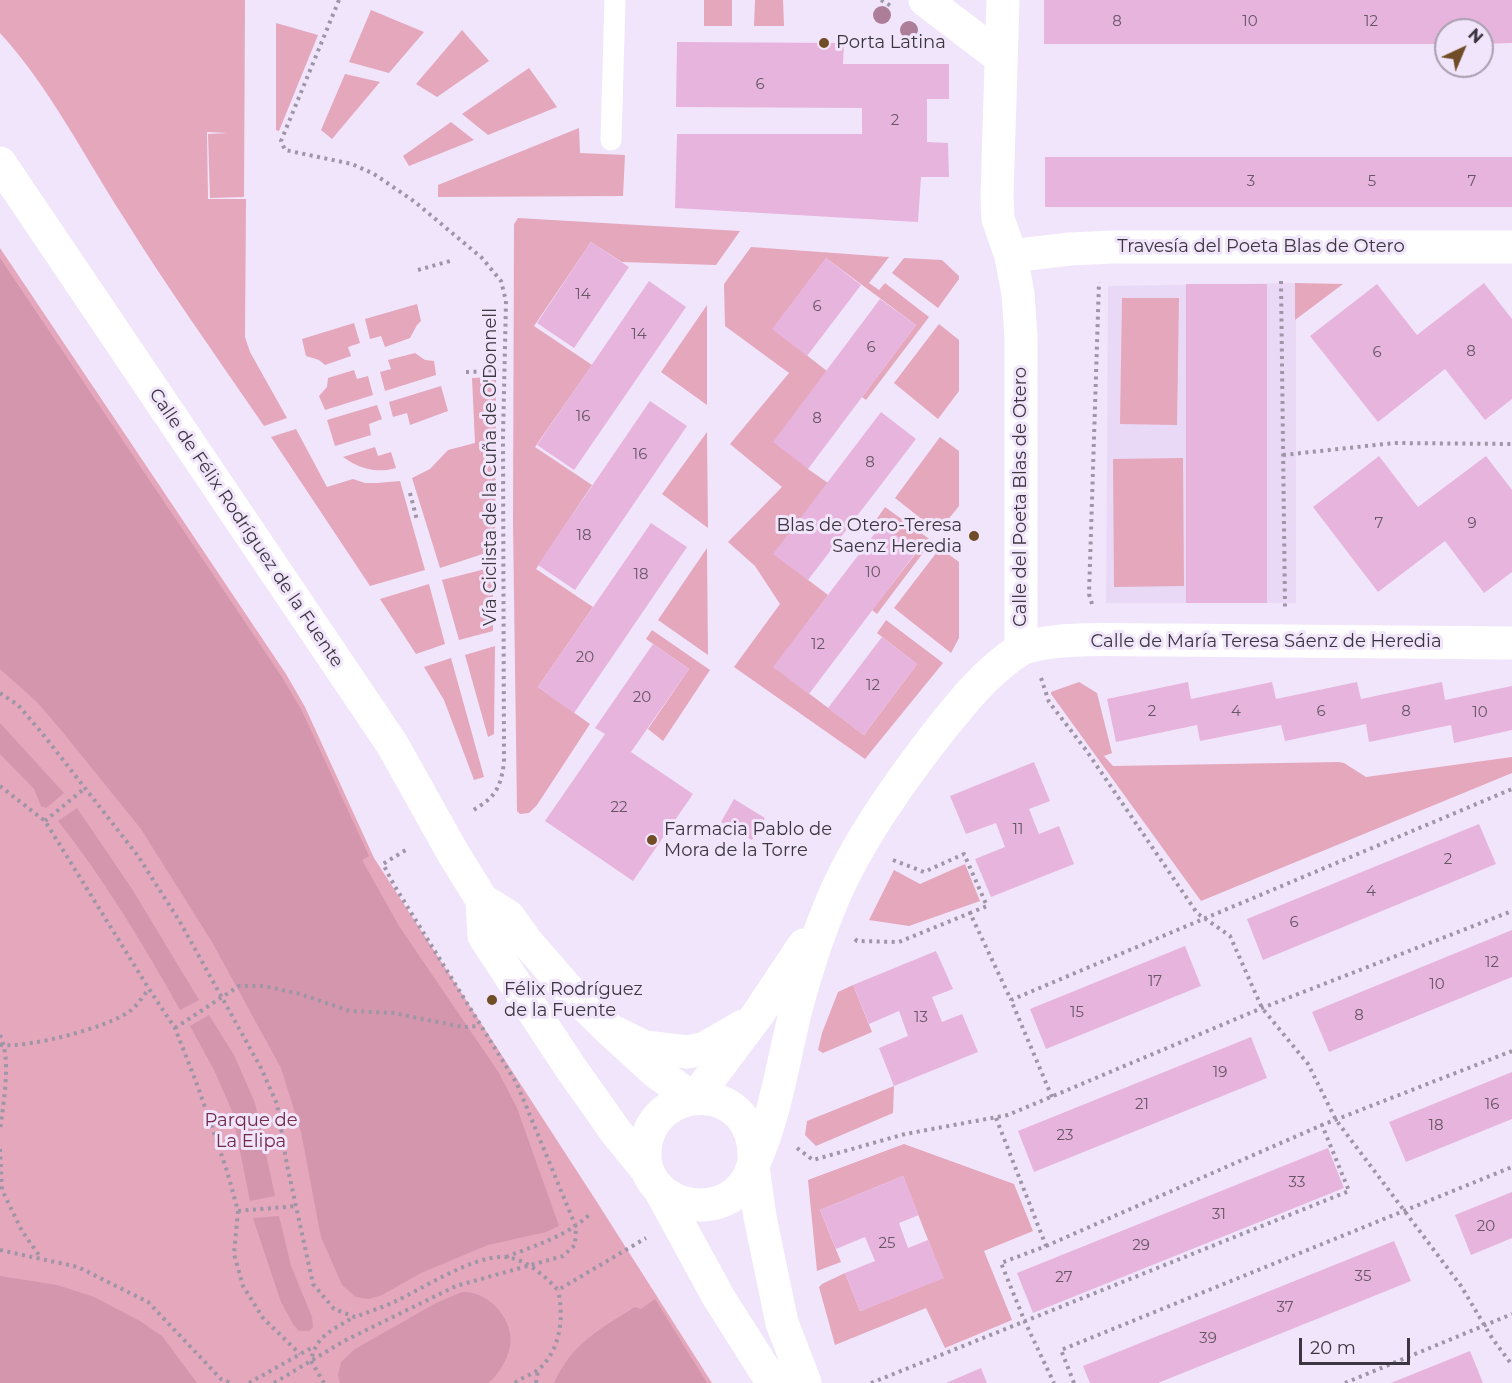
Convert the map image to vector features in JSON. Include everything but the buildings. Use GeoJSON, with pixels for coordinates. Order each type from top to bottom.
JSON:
{"type":"FeatureCollection","features":[{"type":"Feature","properties":{"kind":"street"},"geometry":{"type":"LineString","coordinates":[[925,0],[1000,57]]}},
{"type":"Feature","properties":{"kind":"street","name":"Calle del Poeta Blas de Otero"},"geometry":{"type":"LineString","coordinates":[[828,910],[758,1014],[694,1098],[669,1107],[657,1119],[645,1151],[653,1178],[671,1198],[687,1205],[705,1206],[722,1202],[737,1193],[747,1180],[769,1127],[796,1009],[828,910],[846,871],[899,784],[980,682],[1000,663],[1021,649],[1021,337],[1018,294],[1011,256],[998,219],[1003,0]]}},
{"type":"Feature","properties":{"kind":"street","name":"Calle de Félix Rodríguez de la Fuente"},"geometry":{"type":"LineString","coordinates":[[0,163],[392,744],[482,900],[508,916],[526,941],[565,986],[610,1030],[656,1072],[694,1098]]}},
{"type":"Feature","properties":{"kind":"street","name":"Travesía del Poeta Blas de Otero"},"geometry":{"type":"LineString","coordinates":[[1011,256],[1113,247],[1512,247]]}},
{"type":"Feature","properties":{"kind":"street","name":"Calle de María Teresa Sáenz de Heredia"},"geometry":{"type":"LineString","coordinates":[[1021,649],[1039,643],[1099,641],[1339,640],[1512,643]]}},
{"type":"Feature","properties":{"kind":"street","name":"Calle de Félix Rodríguez de la Fuente"},"geometry":{"type":"LineString","coordinates":[[482,900],[484,936],[570,1067],[616,1132],[653,1178]]}},
{"type":"Feature","properties":{"kind":"street","name":"Calle del Poeta Blas de Otero"},"geometry":{"type":"LineString","coordinates":[[610,1030],[645,1047],[688,1052],[713,1043],[758,1014]]}},
{"type":"Feature","properties":{"kind":"street"},"geometry":{"type":"LineString","coordinates":[[694,1098],[714,1099],[732,1107],[743,1118],[751,1132],[755,1148],[753,1165],[760,1217],[782,1323],[805,1383]]}},
{"type":"Feature","properties":{"kind":"street"},"geometry":{"type":"LineString","coordinates":[[653,1178],[719,1298],[773,1383]]}},
{"type":"Feature","properties":{"kind":"lane"},"geometry":{"type":"LineString","coordinates":[[611,140],[616,1]]}},
{"type":"Feature","properties":{"kind":"path","name":"Vía Ciclista de la Cuña de O'Donnell"},"geometry":{"type":"LineString","coordinates":[[339,0],[281,141],[285,150],[352,164],[374,174],[415,202],[482,258],[501,281],[506,301],[503,370],[504,763],[500,786],[489,801],[472,811]]}},
{"type":"Feature","properties":{"kind":"path"},"geometry":{"type":"LineString","coordinates":[[1101,611],[1092,604],[1089,594],[1099,282],[1112,272],[1113,247]]}},
{"type":"Feature","properties":{"kind":"path"},"geometry":{"type":"LineString","coordinates":[[418,270],[450,261]]}},
{"type":"Feature","properties":{"kind":"path"},"geometry":{"type":"LineString","coordinates":[[1281,277],[1285,611]]}},
{"type":"Feature","properties":{"kind":"path"},"geometry":{"type":"LineString","coordinates":[[466,372],[503,370]]}},
{"type":"Feature","properties":{"kind":"path"},"geometry":{"type":"LineString","coordinates":[[1283,455],[1394,443],[1512,444]]}},
{"type":"Feature","properties":{"kind":"path"},"geometry":{"type":"LineString","coordinates":[[410,493],[417,520]]}},
{"type":"Feature","properties":{"kind":"path"},"geometry":{"type":"LineString","coordinates":[[1041,683],[1049,702],[1086,750],[1197,913],[1230,936],[1262,1008],[1308,1064],[1336,1120],[1461,1286],[1484,1325],[1512,1365]]}},
{"type":"Feature","properties":{"kind":"path"},"geometry":{"type":"LineString","coordinates":[[0,693],[18,705],[85,788],[138,856],[180,922],[261,1068],[277,1104],[287,1165],[313,1284],[334,1309],[355,1317]]}},
{"type":"Feature","properties":{"kind":"path"},"geometry":{"type":"LineString","coordinates":[[0,786],[45,820],[149,989],[176,1028],[202,1097],[238,1211],[234,1254],[243,1286],[263,1318],[300,1354]]}},
{"type":"Feature","properties":{"kind":"path"},"geometry":{"type":"LineString","coordinates":[[45,820],[85,788]]}},
{"type":"Feature","properties":{"kind":"path"},"geometry":{"type":"LineString","coordinates":[[1011,1000],[1512,789]]}},
{"type":"Feature","properties":{"kind":"path"},"geometry":{"type":"LineString","coordinates":[[274,1383],[344,1341],[456,1286],[563,1256],[575,1245],[576,1227],[517,1084],[383,864],[410,847]]}},
{"type":"Feature","properties":{"kind":"path"},"geometry":{"type":"LineString","coordinates":[[828,910],[857,941],[899,942],[987,906],[964,854],[924,872],[893,860],[888,869]]}},
{"type":"Feature","properties":{"kind":"path"},"geometry":{"type":"LineString","coordinates":[[769,1127],[813,1160],[905,1134],[1008,1115],[1262,1008],[1512,911]]}},
{"type":"Feature","properties":{"kind":"path"},"geometry":{"type":"LineString","coordinates":[[970,913],[1011,1000],[1052,1097]]}},
{"type":"Feature","properties":{"kind":"path"},"geometry":{"type":"LineString","coordinates":[[857,941],[858,933]]}},
{"type":"Feature","properties":{"kind":"path"},"geometry":{"type":"LineString","coordinates":[[176,1028],[238,986],[264,986],[300,994],[350,1011],[393,1013],[463,1027],[480,1026]]}},
{"type":"Feature","properties":{"kind":"path"},"geometry":{"type":"LineString","coordinates":[[3,1045],[47,1041],[95,1027],[131,1011],[149,989]]}},
{"type":"Feature","properties":{"kind":"path"},"geometry":{"type":"LineString","coordinates":[[0,1035],[3,1045],[5,1084],[0,1131]]}},
{"type":"Feature","properties":{"kind":"path"},"geometry":{"type":"LineString","coordinates":[[1054,1383],[1024,1322],[1001,1263],[1046,1246],[1322,1125],[1512,1050]]}},
{"type":"Feature","properties":{"kind":"path"},"geometry":{"type":"LineString","coordinates":[[996,1118],[1046,1246]]}},
{"type":"Feature","properties":{"kind":"path"},"geometry":{"type":"LineString","coordinates":[[871,1383],[1349,1191],[1322,1125]]}},
{"type":"Feature","properties":{"kind":"path"},"geometry":{"type":"LineString","coordinates":[[0,1149],[2,1190],[22,1231],[40,1258]]}},
{"type":"Feature","properties":{"kind":"path"},"geometry":{"type":"LineString","coordinates":[[1074,1383],[1061,1350],[1512,1167]]}},
{"type":"Feature","properties":{"kind":"path"},"geometry":{"type":"LineString","coordinates":[[238,1211],[297,1206]]}},
{"type":"Feature","properties":{"kind":"path"},"geometry":{"type":"LineString","coordinates":[[249,1383],[314,1347],[326,1334],[355,1317],[392,1303],[488,1258],[506,1257],[563,1235],[589,1215]]}},
{"type":"Feature","properties":{"kind":"path"},"geometry":{"type":"LineString","coordinates":[[558,1290],[633,1245]]}},
{"type":"Feature","properties":{"kind":"path"},"geometry":{"type":"LineString","coordinates":[[0,1250],[78,1267],[148,1302],[221,1380],[231,1383]]}},
{"type":"Feature","properties":{"kind":"path"},"geometry":{"type":"LineString","coordinates":[[506,1257],[528,1265],[546,1277],[558,1290],[561,1305],[560,1328],[551,1354],[538,1370],[514,1383]]}},
{"type":"Feature","properties":{"kind":"path"},"geometry":{"type":"LineString","coordinates":[[1346,1383],[1512,1314]]}},
{"type":"Feature","properties":{"kind":"path"},"geometry":{"type":"LineString","coordinates":[[314,1347],[311,1360],[324,1383]]}},
{"type":"Feature","properties":{"kind":"path"},"geometry":{"type":"LineString","coordinates":[[536,1383],[538,1370]]}},
{"type":"Feature","properties":{"kind":"shaded area"},"geometry":{"type":"Polygon","coordinates":[[[1296,283],[1296,603],[1106,603],[1108,286],[1296,283]]]}},
{"type":"Feature","properties":{"kind":"green space"},"geometry":{"type":"Polygon","coordinates":[[[0,0],[245,0],[244,197],[210,198],[208,134],[228,133],[207,132],[208,199],[246,199],[245,337],[250,352],[287,418],[264,426],[193,323],[50,99],[18,53],[0,33],[0,0]]]}},
{"type":"Feature","properties":{"kind":"green space"},"geometry":{"type":"Polygon","coordinates":[[[704,0],[732,0],[732,26],[704,26],[704,0]]]}},
{"type":"Feature","properties":{"kind":"green space"},"geometry":{"type":"Polygon","coordinates":[[[755,0],[783,0],[784,26],[754,26],[755,0]]]}},
{"type":"Feature","properties":{"kind":"green space"},"geometry":{"type":"Polygon","coordinates":[[[371,10],[424,32],[389,73],[349,62],[371,10]]]}},
{"type":"Feature","properties":{"kind":"green space"},"geometry":{"type":"Polygon","coordinates":[[[276,23],[318,35],[279,131],[276,130],[276,23]]]}},
{"type":"Feature","properties":{"kind":"green space"},"geometry":{"type":"Polygon","coordinates":[[[462,30],[489,61],[437,97],[416,84],[462,30]]]}},
{"type":"Feature","properties":{"kind":"green space"},"geometry":{"type":"Polygon","coordinates":[[[529,68],[557,107],[488,135],[462,114],[529,68]]]}},
{"type":"Feature","properties":{"kind":"green space"},"geometry":{"type":"Polygon","coordinates":[[[345,74],[380,82],[332,139],[321,130],[345,74]]]}},
{"type":"Feature","properties":{"kind":"green space"},"geometry":{"type":"Polygon","coordinates":[[[451,122],[474,140],[409,166],[403,156],[451,122]]]}},
{"type":"Feature","properties":{"kind":"green space"},"geometry":{"type":"Polygon","coordinates":[[[579,128],[580,153],[625,155],[623,196],[438,197],[438,185],[579,128]]]}},
{"type":"Feature","properties":{"kind":"green space"},"geometry":{"type":"Polygon","coordinates":[[[518,218],[740,231],[716,265],[622,262],[591,242],[534,326],[592,365],[535,447],[592,485],[536,569],[593,607],[538,687],[590,724],[537,805],[529,813],[520,814],[517,811],[513,523],[514,224],[518,218]]]}},
{"type":"Feature","properties":{"kind":"green space"},"geometry":{"type":"Polygon","coordinates":[[[751,247],[889,257],[869,283],[879,290],[885,283],[929,317],[866,400],[862,397],[916,325],[826,258],[773,329],[827,371],[808,469],[828,483],[774,554],[828,595],[774,667],[864,735],[917,664],[877,633],[886,620],[943,663],[865,759],[734,667],[780,604],[755,566],[728,542],[782,487],[730,444],[789,373],[725,326],[724,284],[751,247]]]}},
{"type":"Feature","properties":{"kind":"green space","name":"Parque de La Elipa"},"geometry":{"type":"Polygon","coordinates":[[[0,248],[286,674],[305,707],[374,858],[712,1383],[0,1383],[0,248]]]}},
{"type":"Feature","properties":{"kind":"green space"},"geometry":{"type":"Polygon","coordinates":[[[0,258],[282,677],[302,711],[369,856],[362,860],[399,926],[499,1073],[517,1108],[559,1226],[546,1232],[488,1245],[421,1273],[382,1295],[369,1299],[356,1297],[342,1285],[321,1237],[301,1132],[281,1068],[212,942],[141,829],[37,702],[0,669],[0,258]]]}},
{"type":"Feature","properties":{"kind":"green space"},"geometry":{"type":"Polygon","coordinates":[[[904,258],[942,260],[959,276],[938,308],[892,273],[904,258]]]}},
{"type":"Feature","properties":{"kind":"green space"},"geometry":{"type":"Polygon","coordinates":[[[1295,283],[1343,284],[1295,320],[1295,283]]]}},
{"type":"Feature","properties":{"kind":"green space"},"geometry":{"type":"Polygon","coordinates":[[[1122,298],[1179,298],[1177,425],[1120,424],[1122,298]]]}},
{"type":"Feature","properties":{"kind":"green space"},"geometry":{"type":"Polygon","coordinates":[[[417,304],[421,321],[410,338],[385,347],[381,336],[370,339],[365,319],[417,304]]]}},
{"type":"Feature","properties":{"kind":"green space"},"geometry":{"type":"Polygon","coordinates":[[[707,305],[707,405],[661,372],[707,305]]]}},
{"type":"Feature","properties":{"kind":"green space"},"geometry":{"type":"Polygon","coordinates":[[[354,323],[360,343],[348,347],[351,356],[325,365],[319,360],[306,356],[302,339],[354,323]]]}},
{"type":"Feature","properties":{"kind":"green space"},"geometry":{"type":"Polygon","coordinates":[[[939,324],[959,340],[959,391],[938,419],[894,383],[939,324]]]}},
{"type":"Feature","properties":{"kind":"green space"},"geometry":{"type":"Polygon","coordinates":[[[415,353],[425,360],[434,361],[436,375],[385,391],[380,372],[391,369],[388,360],[415,353]]]}},
{"type":"Feature","properties":{"kind":"green space"},"geometry":{"type":"Polygon","coordinates":[[[354,370],[357,379],[368,376],[373,395],[325,410],[319,396],[327,387],[328,378],[354,370]]]}},
{"type":"Feature","properties":{"kind":"green space"},"geometry":{"type":"Polygon","coordinates":[[[496,377],[495,550],[440,568],[412,478],[430,469],[448,450],[475,443],[472,378],[496,377]]]}},
{"type":"Feature","properties":{"kind":"green space"},"geometry":{"type":"Polygon","coordinates":[[[441,386],[448,411],[410,425],[407,413],[393,417],[389,402],[441,386]]]}},
{"type":"Feature","properties":{"kind":"green space"},"geometry":{"type":"Polygon","coordinates":[[[377,405],[382,419],[369,424],[371,435],[335,446],[327,420],[377,405]]]}},
{"type":"Feature","properties":{"kind":"green space"},"geometry":{"type":"Polygon","coordinates":[[[296,429],[327,487],[353,479],[365,483],[400,481],[425,570],[370,586],[271,437],[296,429]]]}},
{"type":"Feature","properties":{"kind":"green space"},"geometry":{"type":"Polygon","coordinates":[[[707,432],[708,528],[662,494],[707,432]]]}},
{"type":"Feature","properties":{"kind":"green space"},"geometry":{"type":"Polygon","coordinates":[[[940,437],[959,451],[959,506],[938,532],[895,498],[940,437]]]}},
{"type":"Feature","properties":{"kind":"green space"},"geometry":{"type":"Polygon","coordinates":[[[375,447],[378,456],[391,452],[396,468],[368,469],[343,457],[375,447]]]}},
{"type":"Feature","properties":{"kind":"green space"},"geometry":{"type":"Polygon","coordinates":[[[1183,458],[1184,586],[1114,587],[1113,459],[1183,458]]]}},
{"type":"Feature","properties":{"kind":"green space"},"geometry":{"type":"Polygon","coordinates":[[[885,507],[932,541],[877,614],[872,610],[917,552],[876,520],[885,507]]]}},
{"type":"Feature","properties":{"kind":"green space"},"geometry":{"type":"Polygon","coordinates":[[[707,548],[708,655],[658,620],[707,548]]]}},
{"type":"Feature","properties":{"kind":"green space"},"geometry":{"type":"Polygon","coordinates":[[[940,548],[959,562],[959,638],[951,653],[894,608],[940,548]]]}},
{"type":"Feature","properties":{"kind":"green space"},"geometry":{"type":"Polygon","coordinates":[[[493,567],[493,631],[459,640],[442,580],[493,567]]]}},
{"type":"Feature","properties":{"kind":"green space"},"geometry":{"type":"Polygon","coordinates":[[[429,584],[445,644],[416,654],[380,599],[429,584]]]}},
{"type":"Feature","properties":{"kind":"green space"},"geometry":{"type":"Polygon","coordinates":[[[652,630],[710,670],[663,741],[648,729],[689,669],[646,639],[652,630]]]}},
{"type":"Feature","properties":{"kind":"green space"},"geometry":{"type":"Polygon","coordinates":[[[495,646],[494,734],[488,737],[465,655],[495,646]]]}},
{"type":"Feature","properties":{"kind":"green space"},"geometry":{"type":"Polygon","coordinates":[[[451,658],[484,777],[474,780],[444,700],[424,667],[451,658]]]}},
{"type":"Feature","properties":{"kind":"green space"},"geometry":{"type":"Polygon","coordinates":[[[1079,682],[1097,693],[1112,753],[1104,756],[1113,766],[1338,762],[1344,763],[1366,777],[1512,757],[1512,773],[1201,901],[1051,694],[1051,692],[1079,682]]]}},
{"type":"Feature","properties":{"kind":"green space"},"geometry":{"type":"Polygon","coordinates":[[[0,723],[64,793],[46,808],[41,806],[34,789],[0,754],[0,723]]]}},
{"type":"Feature","properties":{"kind":"green space"},"geometry":{"type":"Polygon","coordinates":[[[77,808],[132,889],[199,1000],[180,1010],[123,913],[58,821],[77,808]]]}},
{"type":"Feature","properties":{"kind":"green space"},"geometry":{"type":"Polygon","coordinates":[[[965,864],[980,901],[909,926],[869,920],[894,870],[920,884],[965,864]]]}},
{"type":"Feature","properties":{"kind":"green space"},"geometry":{"type":"Polygon","coordinates":[[[853,985],[872,1032],[823,1053],[818,1050],[822,1033],[838,992],[853,985]]]}},
{"type":"Feature","properties":{"kind":"green space"},"geometry":{"type":"Polygon","coordinates":[[[209,1015],[234,1055],[255,1103],[275,1196],[250,1201],[232,1111],[214,1070],[190,1026],[209,1015]]]}},
{"type":"Feature","properties":{"kind":"green space"},"geometry":{"type":"Polygon","coordinates":[[[894,1086],[893,1113],[816,1146],[805,1135],[807,1121],[894,1086]]]}},
{"type":"Feature","properties":{"kind":"green space"},"geometry":{"type":"Polygon","coordinates":[[[904,1144],[1014,1184],[1033,1231],[984,1251],[1012,1320],[945,1348],[926,1308],[835,1345],[819,1287],[822,1284],[845,1273],[860,1311],[943,1278],[903,1176],[820,1210],[841,1262],[817,1271],[808,1180],[904,1144]]]}},
{"type":"Feature","properties":{"kind":"green space"},"geometry":{"type":"Polygon","coordinates":[[[279,1216],[291,1266],[312,1317],[313,1327],[309,1331],[299,1331],[281,1302],[253,1218],[279,1216]]]}},
{"type":"Feature","properties":{"kind":"green space"},"geometry":{"type":"Polygon","coordinates":[[[0,1276],[57,1285],[94,1297],[140,1321],[162,1336],[197,1383],[0,1383],[0,1276]]]}},
{"type":"Feature","properties":{"kind":"green space"},"geometry":{"type":"Polygon","coordinates":[[[462,1292],[472,1293],[490,1301],[498,1308],[508,1326],[510,1346],[507,1356],[499,1371],[488,1383],[340,1383],[338,1375],[341,1362],[355,1349],[436,1303],[462,1292]]]}},
{"type":"Feature","properties":{"kind":"green space"},"geometry":{"type":"Polygon","coordinates":[[[655,1299],[707,1383],[554,1383],[569,1357],[588,1338],[635,1307],[641,1309],[655,1299]]]}},
{"type":"Feature","properties":{"kind":"place","name":"Porta Latina"},"geometry":{"type":"Point","coordinates":[824,43]}},
{"type":"Feature","properties":{"kind":"place","name":"Blas de Otero-Teresa Saenz Heredia"},"geometry":{"type":"Point","coordinates":[974,536]}},
{"type":"Feature","properties":{"kind":"place","name":"Farmacia Pablo de Mora de la Torre"},"geometry":{"type":"Point","coordinates":[652,840]}},
{"type":"Feature","properties":{"kind":"place","name":"Félix Rodríguez de la Fuente"},"geometry":{"type":"Point","coordinates":[492,1000]}}]}
